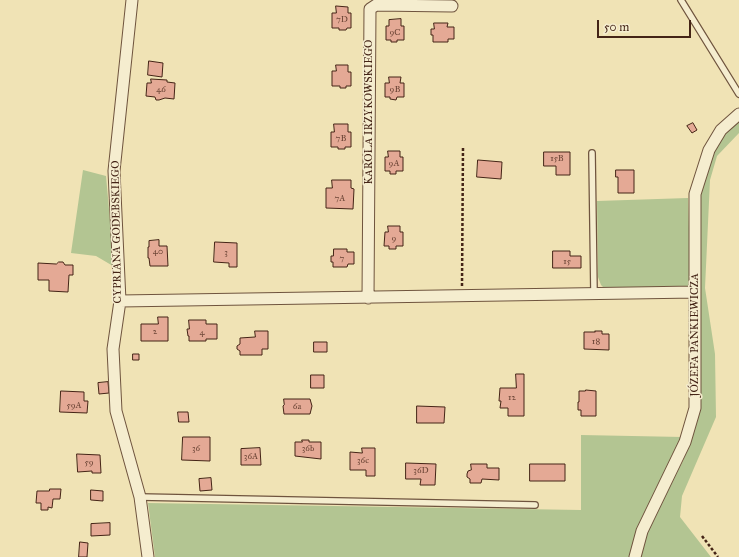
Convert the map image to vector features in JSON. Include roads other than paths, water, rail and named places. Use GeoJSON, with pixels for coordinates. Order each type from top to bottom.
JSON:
{"type":"FeatureCollection","features":[{"type":"Feature","properties":{"kind":"street","name":"CYPRIANA GODEBSKIEGO"},"geometry":{"type":"LineString","coordinates":[[132,0],[114,171],[120,301],[113,350],[116,410],[140,497],[148,557]]}},
{"type":"Feature","properties":{"kind":"street","name":"KAROLA IRZYKOWSKIEGO"},"geometry":{"type":"LineString","coordinates":[[368,298],[370,9],[376,6],[452,6]]}},
{"type":"Feature","properties":{"kind":"street","name":"JÓZEFA PANKIEWICZA"},"geometry":{"type":"LineString","coordinates":[[635,557],[642,531],[685,442],[695,408],[695,194],[709,150],[721,130],[739,114]]}},
{"type":"Feature","properties":{"kind":"street"},"geometry":{"type":"LineString","coordinates":[[120,301],[462,297],[695,292]]}},
{"type":"Feature","properties":{"kind":"lane"},"geometry":{"type":"LineString","coordinates":[[681,0],[739,94]]}},
{"type":"Feature","properties":{"kind":"lane"},"geometry":{"type":"LineString","coordinates":[[592,153],[594,294]]}},
{"type":"Feature","properties":{"kind":"lane"},"geometry":{"type":"LineString","coordinates":[[140,497],[535,505]]}}]}
